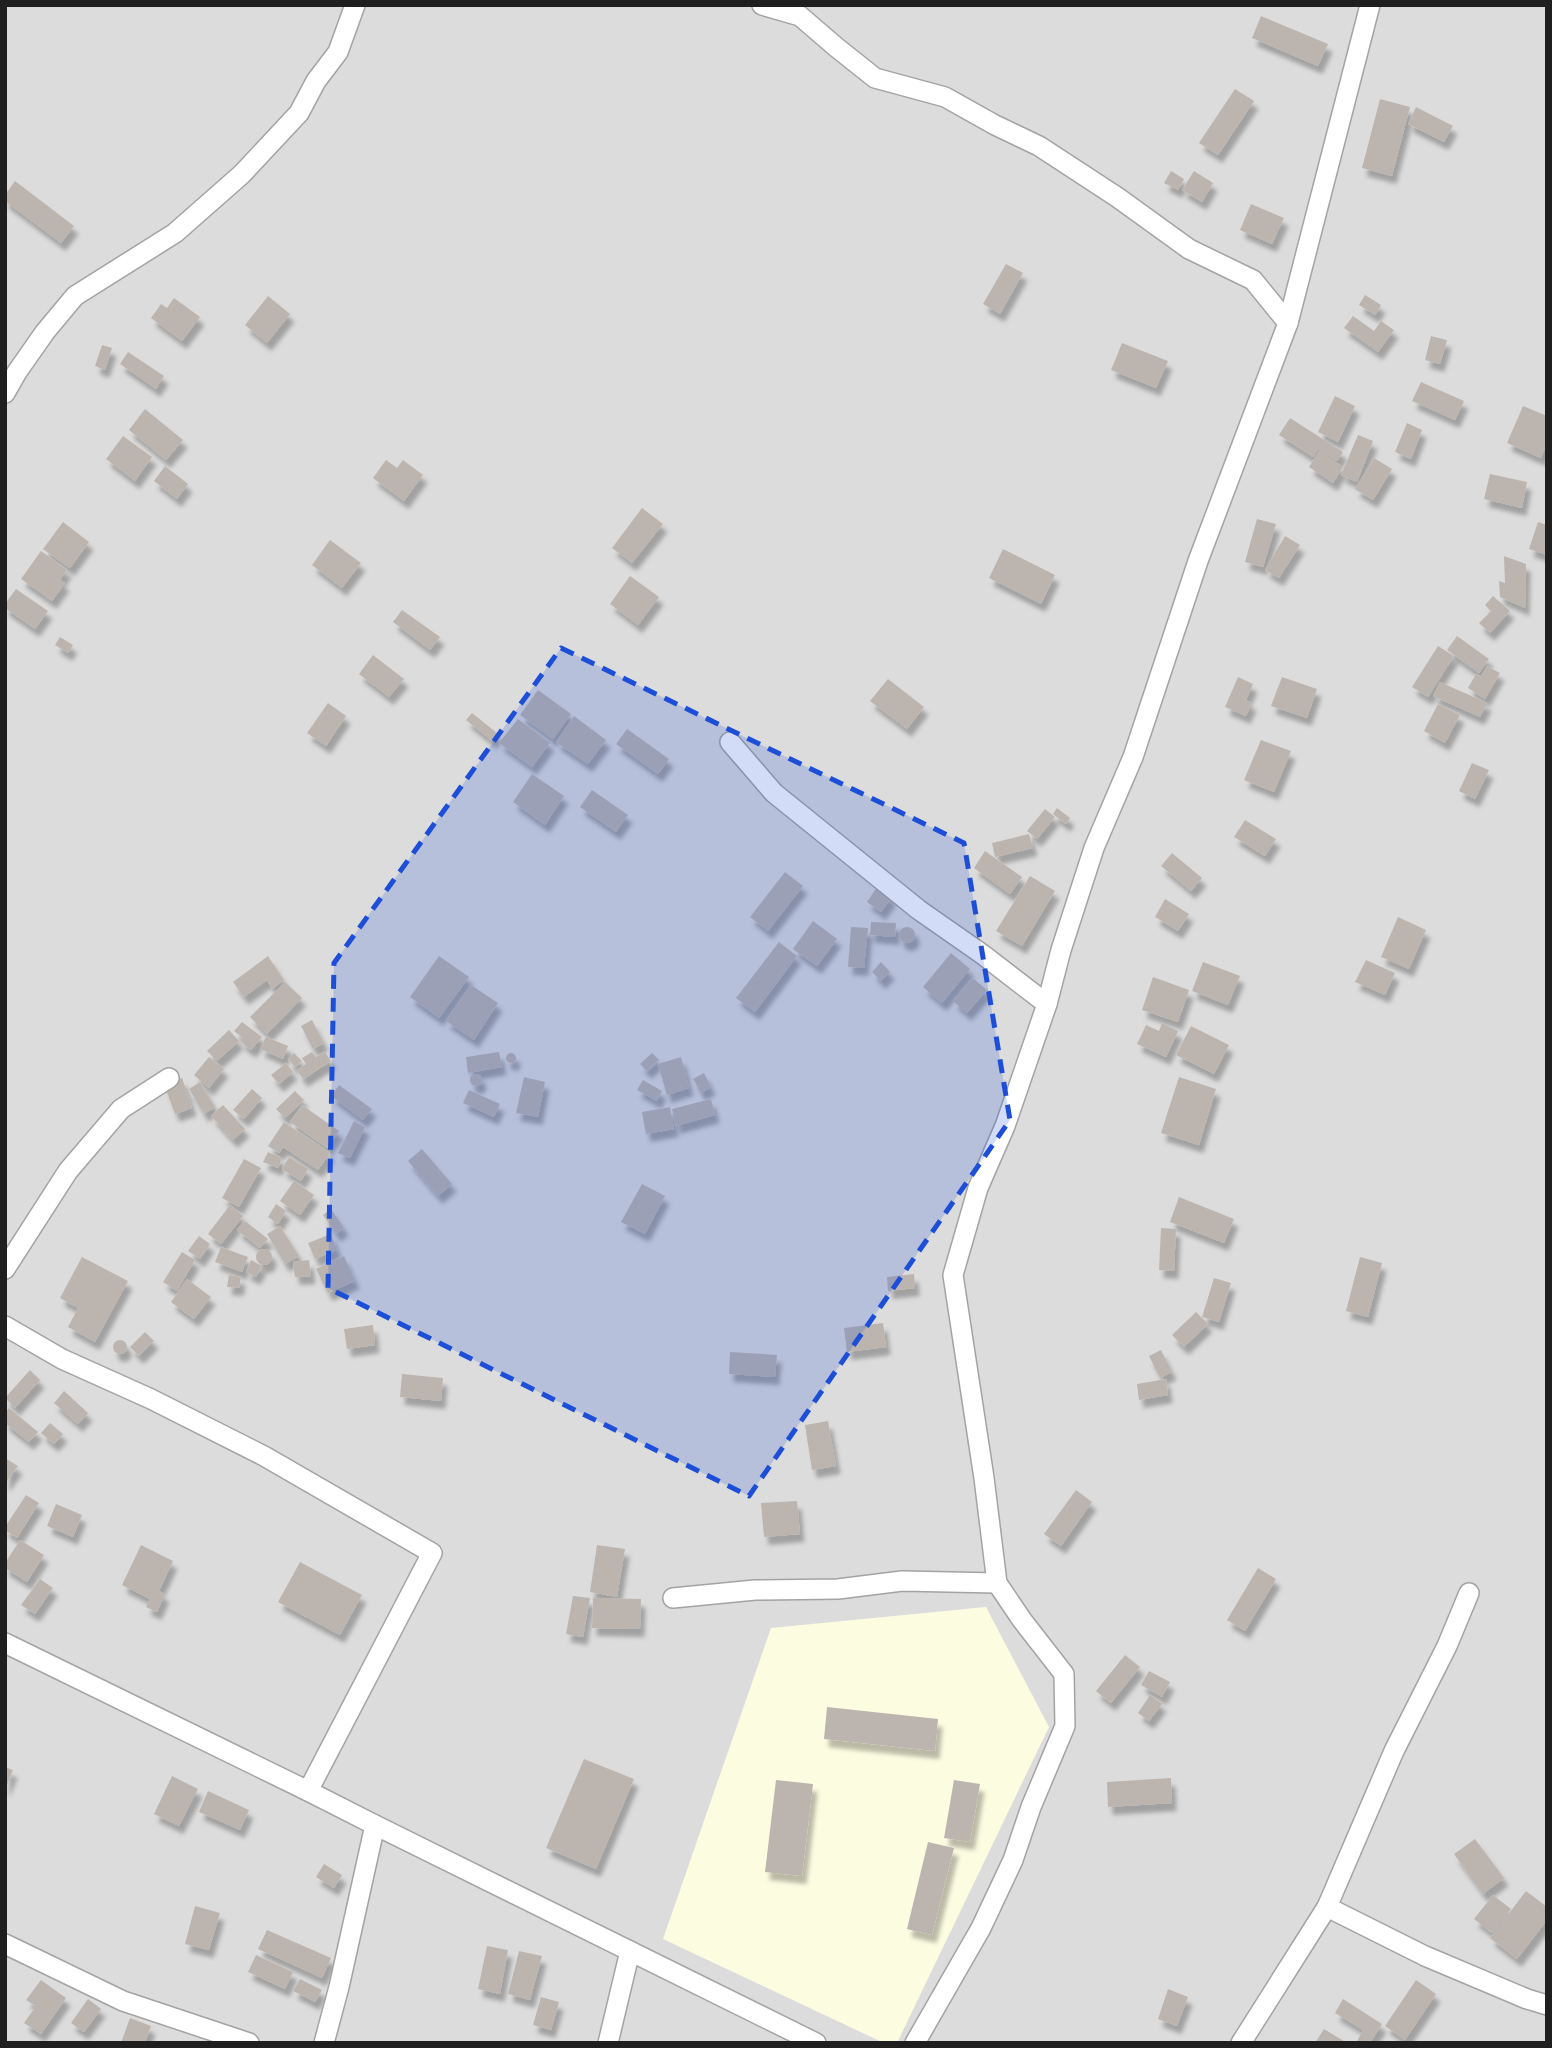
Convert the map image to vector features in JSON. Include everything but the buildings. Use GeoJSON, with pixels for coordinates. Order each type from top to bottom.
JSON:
{"type":"FeatureCollection","features":[{"type":"Feature","properties":{"kind":"street"},"geometry":{"type":"LineString","coordinates":[[5,393],[45,332],[75,296],[175,233],[242,174],[299,113],[316,81],[338,52],[355,5]]}},
{"type":"Feature","properties":{"kind":"street"},"geometry":{"type":"LineString","coordinates":[[762,5],[800,16],[875,78],[945,97],[1039,146],[1117,197],[1189,249],[1253,280],[1288,323]]}},
{"type":"Feature","properties":{"kind":"street"},"geometry":{"type":"LineString","coordinates":[[915,2043],[981,1928],[1013,1860],[1031,1807],[1065,1726],[1064,1674],[997,1583],[953,1275],[978,1188],[1004,1126],[1047,1004],[1061,950],[1094,848],[1133,757],[1198,561],[1288,323],[1370,5]]}},
{"type":"Feature","properties":{"kind":"street"},"geometry":{"type":"LineString","coordinates":[[730,742],[774,793],[919,910],[1047,1004]]}},
{"type":"Feature","properties":{"kind":"street"},"geometry":{"type":"LineString","coordinates":[[5,1269],[68,1171],[121,1110],[169,1078]]}},
{"type":"Feature","properties":{"kind":"street"},"geometry":{"type":"LineString","coordinates":[[5,1326],[62,1359],[151,1399],[264,1456],[432,1553],[308,1791]]}},
{"type":"Feature","properties":{"kind":"street"},"geometry":{"type":"LineString","coordinates":[[673,1598],[755,1590],[838,1589],[902,1581],[997,1583]]}},
{"type":"Feature","properties":{"kind":"street"},"geometry":{"type":"LineString","coordinates":[[1241,2043],[1326,1907],[1394,1751],[1447,1646],[1469,1593]]}},
{"type":"Feature","properties":{"kind":"street"},"geometry":{"type":"LineString","coordinates":[[5,1643],[816,2043]]}},
{"type":"Feature","properties":{"kind":"street"},"geometry":{"type":"LineString","coordinates":[[324,2043],[375,1825]]}},
{"type":"Feature","properties":{"kind":"street"},"geometry":{"type":"LineString","coordinates":[[1326,1907],[1425,1956],[1547,2005]]}},
{"type":"Feature","properties":{"kind":"street"},"geometry":{"type":"LineString","coordinates":[[5,1944],[122,2001],[249,2043]]}},
{"type":"Feature","properties":{"kind":"street"},"geometry":{"type":"LineString","coordinates":[[608,2043],[630,1951]]}},
{"type":"Feature","properties":{"kind":"highlighted area"},"geometry":{"type":"Polygon","coordinates":[[[561,648],[964,843],[1010,1120],[749,1496],[328,1288],[334,963],[561,648]]]}},
{"type":"Feature","properties":{"kind":"shaded area"},"geometry":{"type":"Polygon","coordinates":[[[5,5],[1547,5],[1547,2043],[5,2043],[5,5]]]}},
{"type":"Feature","properties":{"kind":"shaded area"},"geometry":{"type":"Polygon","coordinates":[[[986,1607],[1049,1727],[897,2043],[884,2043],[663,1939],[771,1628],[986,1607]]]}}]}
